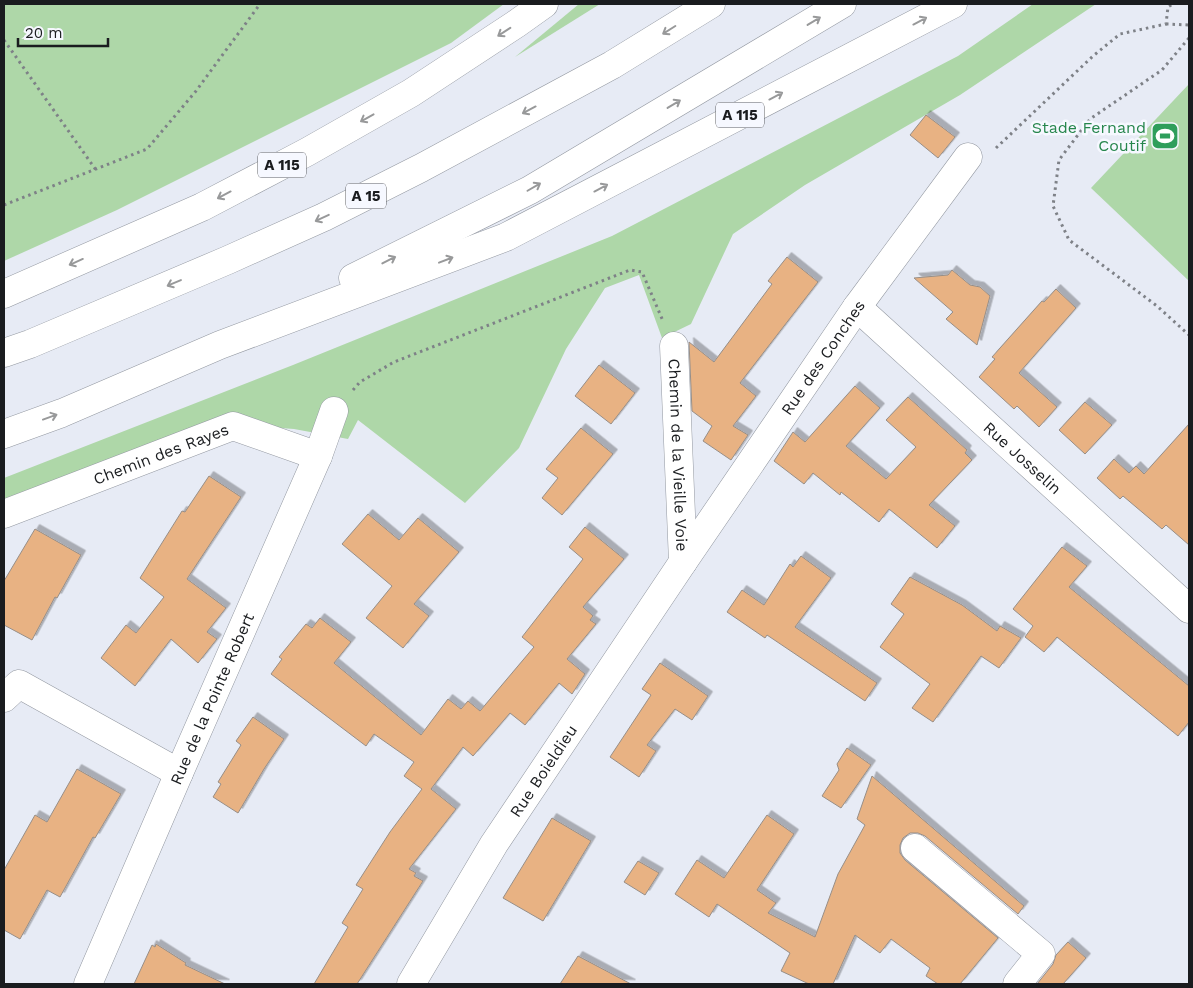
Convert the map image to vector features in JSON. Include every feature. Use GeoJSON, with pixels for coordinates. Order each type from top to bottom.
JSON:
{"type":"FeatureCollection","features":[{"type":"Feature","properties":{"kind":"main road","name":"A 115"},"geometry":{"type":"LineString","coordinates":[[4,294],[202,207],[307,152],[411,93],[544,4]]}},
{"type":"Feature","properties":{"kind":"main road","name":"A 15"},"geometry":{"type":"LineString","coordinates":[[4,353],[39,340],[324,217],[421,168],[612,65],[711,4]]}},
{"type":"Feature","properties":{"kind":"main road"},"geometry":{"type":"LineString","coordinates":[[4,434],[62,413],[220,345],[530,190],[842,4]]}},
{"type":"Feature","properties":{"kind":"main road","name":"A 115"},"geometry":{"type":"LineString","coordinates":[[220,345],[506,237],[953,4]]}},
{"type":"Feature","properties":{"kind":"main road","name":"Rue des Conches"},"geometry":{"type":"LineString","coordinates":[[683,562],[857,306],[968,157]]}},
{"type":"Feature","properties":{"kind":"main road","name":"Rue Josselin"},"geometry":{"type":"LineString","coordinates":[[857,306],[1189,609]]}},
{"type":"Feature","properties":{"kind":"main road","name":"Chemin de la Vieille Voie"},"geometry":{"type":"LineString","coordinates":[[674,346],[683,562]]}},
{"type":"Feature","properties":{"kind":"main road","name":"Rue de la Pointe Robert"},"geometry":{"type":"LineString","coordinates":[[88,984],[318,456],[334,411]]}},
{"type":"Feature","properties":{"kind":"main road","name":"Chemin des Rayes"},"geometry":{"type":"LineString","coordinates":[[4,514],[233,426],[318,456]]}},
{"type":"Feature","properties":{"kind":"main road","name":"Rue Boieldieu"},"geometry":{"type":"LineString","coordinates":[[411,984],[494,844],[683,562]]}},
{"type":"Feature","properties":{"kind":"main road"},"geometry":{"type":"LineString","coordinates":[[4,698],[19,684],[179,773]]}},
{"type":"Feature","properties":{"kind":"main road"},"geometry":{"type":"LineString","coordinates":[[915,848],[1041,954],[1017,984]]}},
{"type":"Feature","properties":{"kind":"path"},"geometry":{"type":"LineString","coordinates":[[4,205],[147,149],[196,91],[260,4]]}},
{"type":"Feature","properties":{"kind":"path"},"geometry":{"type":"LineString","coordinates":[[1166,24],[1168,7],[1173,4]]}},
{"type":"Feature","properties":{"kind":"path"},"geometry":{"type":"LineString","coordinates":[[968,157],[982,138],[995,149],[1093,56],[1120,34],[1166,24],[1189,25]]}},
{"type":"Feature","properties":{"kind":"path"},"geometry":{"type":"LineString","coordinates":[[1189,38],[1162,70],[1090,119],[1059,160],[1053,206],[1069,240],[1157,306],[1189,335]]}},
{"type":"Feature","properties":{"kind":"path"},"geometry":{"type":"LineString","coordinates":[[4,40],[96,170]]}},
{"type":"Feature","properties":{"kind":"path"},"geometry":{"type":"LineString","coordinates":[[334,411],[360,382],[394,362],[630,270],[642,272],[674,346]]}},
{"type":"Feature","properties":{"kind":"green space"},"geometry":{"type":"Polygon","coordinates":[[[4,4],[504,4],[451,43],[117,210],[4,261],[4,4]]]}},
{"type":"Feature","properties":{"kind":"green space"},"geometry":{"type":"Polygon","coordinates":[[[579,4],[600,4],[515,57],[579,4]]]}},
{"type":"Feature","properties":{"kind":"green space"},"geometry":{"type":"Polygon","coordinates":[[[1033,4],[1096,4],[960,95],[805,185],[733,234],[691,324],[662,338],[639,275],[605,288],[566,349],[519,448],[465,503],[358,420],[348,439],[294,429],[254,426],[4,511],[4,478],[293,365],[612,236],[958,56],[1033,4]]]}},
{"type":"Feature","properties":{"kind":"green space","name":"Stade Fernand Coutif"},"geometry":{"type":"Polygon","coordinates":[[[1189,84],[1189,281],[1091,188],[1189,84]]]}},
{"type":"Feature","properties":{"kind":"building"},"geometry":{"type":"Polygon","coordinates":[[[926,115],[955,137],[938,158],[910,135],[926,115]]]}},
{"type":"Feature","properties":{"kind":"building"},"geometry":{"type":"Polygon","coordinates":[[[787,257],[818,282],[740,383],[756,396],[733,426],[748,435],[731,460],[703,441],[712,426],[692,411],[689,342],[714,362],[772,284],[768,281],[787,257]]]}},
{"type":"Feature","properties":{"kind":"building"},"geometry":{"type":"Polygon","coordinates":[[[952,270],[970,285],[980,287],[990,296],[977,345],[946,319],[953,312],[914,278],[948,275],[952,270]]]}},
{"type":"Feature","properties":{"kind":"building"},"geometry":{"type":"Polygon","coordinates":[[[1056,289],[1076,308],[1019,373],[1057,407],[1039,427],[1017,406],[1014,409],[979,377],[995,359],[992,357],[1042,301],[1044,302],[1056,289]]]}},
{"type":"Feature","properties":{"kind":"building"},"geometry":{"type":"Polygon","coordinates":[[[599,365],[635,393],[611,424],[575,396],[599,365]]]}},
{"type":"Feature","properties":{"kind":"building"},"geometry":{"type":"Polygon","coordinates":[[[855,386],[880,408],[846,446],[886,479],[916,447],[886,420],[908,397],[967,450],[965,453],[972,460],[929,505],[955,526],[937,548],[889,509],[879,522],[841,492],[840,495],[813,473],[804,484],[774,461],[793,432],[805,442],[855,386]]]}},
{"type":"Feature","properties":{"kind":"building"},"geometry":{"type":"Polygon","coordinates":[[[1085,402],[1112,425],[1085,454],[1059,430],[1085,402]]]}},
{"type":"Feature","properties":{"kind":"building"},"geometry":{"type":"Polygon","coordinates":[[[1189,424],[1189,545],[1166,525],[1162,529],[1123,496],[1120,499],[1097,478],[1114,459],[1129,473],[1136,466],[1144,474],[1189,424]]]}},
{"type":"Feature","properties":{"kind":"building"},"geometry":{"type":"Polygon","coordinates":[[[581,428],[613,454],[562,515],[542,498],[558,478],[546,469],[581,428]]]}},
{"type":"Feature","properties":{"kind":"building"},"geometry":{"type":"Polygon","coordinates":[[[209,476],[241,497],[187,579],[226,608],[207,632],[217,639],[198,663],[171,639],[135,686],[101,658],[126,625],[136,633],[164,597],[140,578],[182,511],[185,512],[209,476]]]}},
{"type":"Feature","properties":{"kind":"building"},"geometry":{"type":"Polygon","coordinates":[[[368,514],[399,540],[418,518],[459,552],[414,604],[429,616],[403,648],[366,618],[392,586],[342,544],[368,514]]]}},
{"type":"Feature","properties":{"kind":"building"},"geometry":{"type":"Polygon","coordinates":[[[585,527],[624,559],[583,607],[593,616],[590,620],[596,624],[567,659],[585,674],[572,694],[559,683],[525,725],[510,713],[473,756],[463,747],[431,789],[456,809],[409,869],[416,873],[414,876],[423,881],[357,984],[314,984],[348,927],[342,923],[363,889],[356,885],[390,832],[422,789],[404,776],[414,762],[374,734],[366,746],[271,674],[282,659],[279,657],[306,624],[312,628],[320,618],[351,642],[334,663],[421,735],[448,699],[461,709],[468,701],[480,711],[534,647],[522,637],[583,559],[569,547],[585,527]]]}},
{"type":"Feature","properties":{"kind":"building"},"geometry":{"type":"Polygon","coordinates":[[[35,529],[81,555],[57,598],[55,597],[32,640],[4,625],[4,581],[35,529]]]}},
{"type":"Feature","properties":{"kind":"building"},"geometry":{"type":"Polygon","coordinates":[[[1062,547],[1087,566],[1069,587],[1189,686],[1189,722],[1178,736],[1057,637],[1044,652],[1025,637],[1033,626],[1013,609],[1062,547]]]}},
{"type":"Feature","properties":{"kind":"building"},"geometry":{"type":"Polygon","coordinates":[[[801,556],[831,578],[795,627],[877,683],[865,701],[767,635],[765,638],[727,612],[742,590],[764,605],[790,564],[793,567],[801,556]]]}},
{"type":"Feature","properties":{"kind":"building"},"geometry":{"type":"Polygon","coordinates":[[[910,577],[962,605],[997,631],[1000,626],[1021,638],[999,668],[981,656],[933,722],[912,708],[930,684],[880,647],[904,614],[891,604],[910,577]]]}},
{"type":"Feature","properties":{"kind":"building"},"geometry":{"type":"Polygon","coordinates":[[[660,663],[708,696],[692,720],[675,709],[647,745],[656,751],[639,777],[610,757],[651,695],[642,689],[660,663]]]}},
{"type":"Feature","properties":{"kind":"building"},"geometry":{"type":"Polygon","coordinates":[[[253,717],[284,739],[238,813],[213,797],[221,784],[218,782],[241,745],[236,741],[253,717]]]}},
{"type":"Feature","properties":{"kind":"building"},"geometry":{"type":"Polygon","coordinates":[[[847,748],[871,765],[841,808],[822,796],[839,770],[837,764],[847,748]]]}},
{"type":"Feature","properties":{"kind":"building"},"geometry":{"type":"Polygon","coordinates":[[[77,769],[121,794],[95,838],[93,837],[60,897],[47,890],[20,939],[4,930],[4,870],[35,815],[47,822],[77,769]]]}},
{"type":"Feature","properties":{"kind":"building"},"geometry":{"type":"Polygon","coordinates":[[[872,776],[1024,906],[1018,914],[925,836],[918,833],[910,833],[903,838],[900,845],[900,853],[905,860],[998,938],[960,984],[938,984],[926,976],[930,968],[891,939],[880,953],[855,935],[833,984],[809,984],[781,971],[790,953],[717,904],[709,917],[675,894],[697,860],[724,878],[767,815],[794,834],[757,890],[776,903],[768,913],[815,937],[838,874],[865,825],[857,819],[872,776]]]}},
{"type":"Feature","properties":{"kind":"building"},"geometry":{"type":"Polygon","coordinates":[[[552,818],[591,841],[543,921],[503,898],[552,818]]]}},
{"type":"Feature","properties":{"kind":"building"},"geometry":{"type":"Polygon","coordinates":[[[638,861],[659,873],[645,895],[624,882],[638,861]]]}},
{"type":"Feature","properties":{"kind":"building"},"geometry":{"type":"Polygon","coordinates":[[[1068,942],[1086,958],[1063,984],[1037,984],[1053,964],[1056,955],[1068,942]]]}},
{"type":"Feature","properties":{"kind":"building"},"geometry":{"type":"Polygon","coordinates":[[[156,944],[186,963],[185,965],[225,984],[134,984],[152,945],[155,947],[156,944]]]}},
{"type":"Feature","properties":{"kind":"building"},"geometry":{"type":"Polygon","coordinates":[[[578,956],[631,984],[560,984],[578,956]]]}},
{"type":"Feature","properties":{"kind":"place","name":"Stade Fernand Coutif"},"geometry":{"type":"Point","coordinates":[1165,136]}}]}
